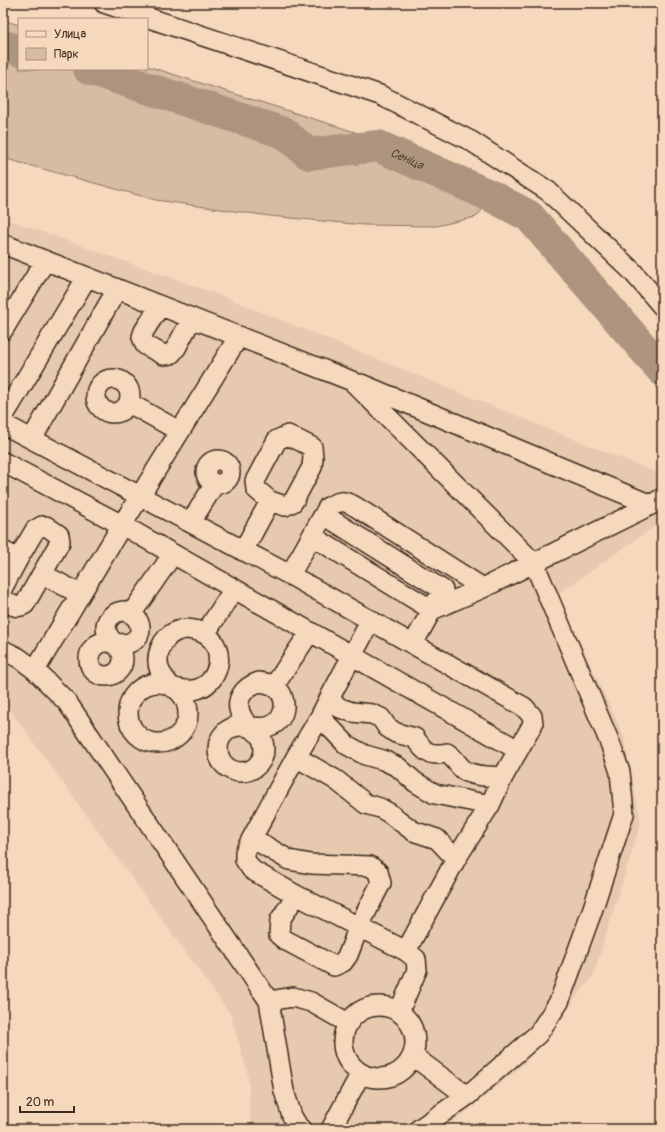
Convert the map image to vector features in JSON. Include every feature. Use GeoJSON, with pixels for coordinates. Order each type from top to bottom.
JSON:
{"type":"FeatureCollection","features":[{"type":"Feature","properties":{"kind":"lane"},"geometry":{"type":"LineString","coordinates":[[104,3],[380,95],[471,141],[548,190],[632,271],[662,306]]}},
{"type":"Feature","properties":{"kind":"lane"},"geometry":{"type":"LineString","coordinates":[[3,244],[657,502]]}},
{"type":"Feature","properties":{"kind":"lane"},"geometry":{"type":"LineString","coordinates":[[3,330],[44,260]]}},
{"type":"Feature","properties":{"kind":"lane"},"geometry":{"type":"LineString","coordinates":[[3,417],[87,277]]}},
{"type":"Feature","properties":{"kind":"lane"},"geometry":{"type":"LineString","coordinates":[[32,439],[117,289]]}},
{"type":"Feature","properties":{"kind":"lane"},"geometry":{"type":"LineString","coordinates":[[160,306],[144,331],[142,338],[145,345],[164,355],[171,354],[176,348],[192,318]]}},
{"type":"Feature","properties":{"kind":"lane"},"geometry":{"type":"LineString","coordinates":[[35,670],[80,594],[239,336]]}},
{"type":"Feature","properties":{"kind":"lane"},"geometry":{"type":"LineString","coordinates":[[352,381],[534,563],[610,743],[620,772],[624,814],[591,914],[559,1002],[538,1034],[467,1096],[419,1129]]}},
{"type":"Feature","properties":{"kind":"lane"},"geometry":{"type":"LineString","coordinates":[[128,403],[179,432]]}},
{"type":"Feature","properties":{"kind":"lane"},"geometry":{"type":"LineString","coordinates":[[3,424],[290,575],[524,707],[532,716],[533,724],[503,777],[490,805],[456,859],[406,951]]}},
{"type":"Feature","properties":{"kind":"lane"},"geometry":{"type":"LineString","coordinates":[[6,469],[122,526],[518,750]]}},
{"type":"Feature","properties":{"kind":"lane"},"geometry":{"type":"LineString","coordinates":[[191,522],[214,484]]}},
{"type":"Feature","properties":{"kind":"lane"},"geometry":{"type":"LineString","coordinates":[[290,575],[328,507],[337,502],[346,501],[483,588]]}},
{"type":"Feature","properties":{"kind":"lane"},"geometry":{"type":"LineString","coordinates":[[243,551],[270,502]]}},
{"type":"Feature","properties":{"kind":"lane"},"geometry":{"type":"LineString","coordinates":[[432,610],[483,588],[657,502]]}},
{"type":"Feature","properties":{"kind":"lane"},"geometry":{"type":"LineString","coordinates":[[324,515],[443,590]]}},
{"type":"Feature","properties":{"kind":"lane"},"geometry":{"type":"LineString","coordinates":[[3,587],[10,555],[35,530],[42,526],[46,526],[59,535],[60,542],[26,604],[15,607],[3,599]]}},
{"type":"Feature","properties":{"kind":"lane"},"geometry":{"type":"LineString","coordinates":[[312,536],[432,610]]}},
{"type":"Feature","properties":{"kind":"lane"},"geometry":{"type":"LineString","coordinates":[[113,643],[127,644],[136,638],[140,627],[139,622],[132,613],[173,554]]}},
{"type":"Feature","properties":{"kind":"lane"},"geometry":{"type":"LineString","coordinates":[[413,644],[455,570]]}},
{"type":"Feature","properties":{"kind":"lane"},"geometry":{"type":"LineString","coordinates":[[42,574],[80,594]]}},
{"type":"Feature","properties":{"kind":"lane"},"geometry":{"type":"LineString","coordinates":[[205,634],[234,588]]}},
{"type":"Feature","properties":{"kind":"lane"},"geometry":{"type":"LineString","coordinates":[[371,620],[320,717],[296,757],[252,838],[245,852],[245,860],[252,870],[296,895],[406,951],[416,959],[417,970],[399,1012]]}},
{"type":"Feature","properties":{"kind":"lane"},"geometry":{"type":"LineString","coordinates":[[187,629],[196,630],[205,634],[213,641],[218,651],[219,661],[217,671],[211,680],[203,687],[192,690],[182,690],[171,687],[160,671],[158,662],[158,652],[162,643],[177,631],[187,629]]}},
{"type":"Feature","properties":{"kind":"lane"},"geometry":{"type":"LineString","coordinates":[[274,686],[310,632]]}},
{"type":"Feature","properties":{"kind":"lane"},"geometry":{"type":"LineString","coordinates":[[3,650],[19,658],[35,670],[67,702],[269,1001],[284,1091],[292,1116],[301,1129]]}},
{"type":"Feature","properties":{"kind":"lane"},"geometry":{"type":"LineString","coordinates":[[259,682],[274,686],[283,697],[284,712],[281,718],[276,724],[269,727],[249,727],[239,711],[239,703],[245,689],[259,682]]}},
{"type":"Feature","properties":{"kind":"lane"},"geometry":{"type":"LineString","coordinates":[[329,699],[340,708],[352,712],[372,714],[380,718],[387,727],[396,733],[415,738],[423,749],[428,752],[437,755],[447,753],[454,757],[459,765],[466,771],[480,775],[503,777]]}},
{"type":"Feature","properties":{"kind":"lane"},"geometry":{"type":"LineString","coordinates":[[320,717],[347,745],[365,755],[383,760],[398,767],[415,782],[435,794],[490,805]]}},
{"type":"Feature","properties":{"kind":"lane"},"geometry":{"type":"LineString","coordinates":[[296,757],[336,780],[366,804],[380,808],[389,813],[413,831],[437,839],[456,859]]}},
{"type":"Feature","properties":{"kind":"lane"},"geometry":{"type":"LineString","coordinates":[[252,838],[290,860],[311,864],[370,866],[378,872],[381,883],[359,926],[348,955],[342,962],[334,966],[285,940],[279,935],[280,920],[296,895]]}},
{"type":"Feature","properties":{"kind":"lane"},"geometry":{"type":"LineString","coordinates":[[269,1001],[292,997],[311,1002],[348,1023]]}},
{"type":"Feature","properties":{"kind":"lane"},"geometry":{"type":"LineString","coordinates":[[377,1006],[388,1007],[399,1012],[408,1021],[414,1032],[415,1044],[413,1056],[406,1066],[391,1076],[385,1078],[373,1078],[361,1074],[352,1066],[346,1056],[343,1045],[344,1034],[348,1023],[356,1014],[366,1008],[377,1006]]}},
{"type":"Feature","properties":{"kind":"lane"},"geometry":{"type":"LineString","coordinates":[[413,1056],[467,1096]]}},
{"type":"Feature","properties":{"kind":"lane"},"geometry":{"type":"LineString","coordinates":[[331,1129],[361,1074]]}},
{"type":"Feature","properties":{"kind":"shaded area"},"geometry":{"type":"Polygon","coordinates":[[[3,218],[222,296],[662,475],[662,521],[558,594],[624,737],[641,822],[593,976],[523,1065],[445,1129],[251,1129],[248,1075],[231,1015],[3,700],[3,218]]]}},
{"type":"Feature","properties":{"kind":"green space"},"geometry":{"type":"Polygon","coordinates":[[[3,20],[18,25],[18,70],[148,70],[148,66],[358,133],[473,184],[482,210],[476,217],[436,226],[364,225],[270,216],[156,200],[3,158],[3,20]]]}},
{"type":"Feature","properties":{"kind":"waterway","name":"Сеніца"},"geometry":{"type":"LineString","coordinates":[[3,46],[18,50]]}},
{"type":"Feature","properties":{"kind":"waterway","name":"Сеніца"},"geometry":{"type":"LineString","coordinates":[[92,70],[284,133],[309,154],[378,146],[491,196],[529,216],[662,370]]}}]}
